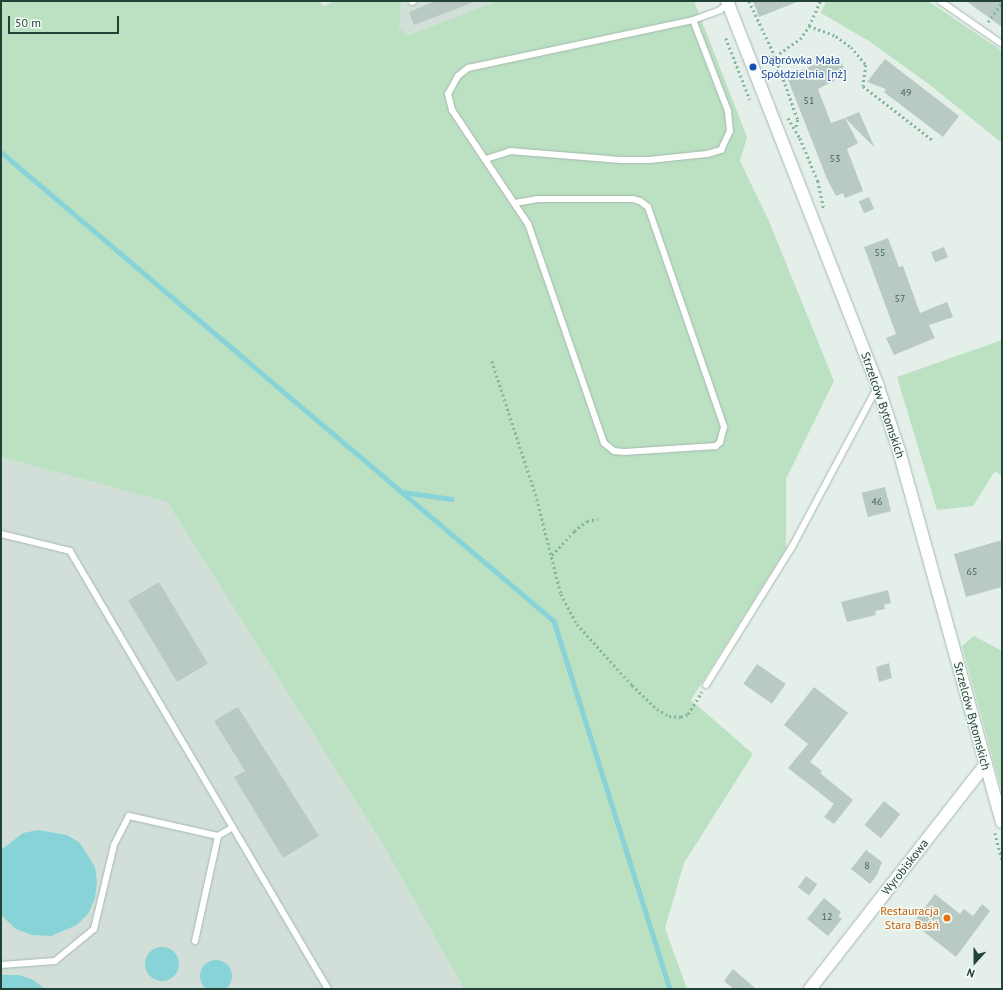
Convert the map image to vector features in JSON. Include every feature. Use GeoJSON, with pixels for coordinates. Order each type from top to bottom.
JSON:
{"type":"FeatureCollection","features":[{"type":"Feature","properties":{"kind":"street","name":"Strzelców Bytomskich"},"geometry":{"type":"LineString","coordinates":[[727,2],[878,387],[899,451],[986,764],[998,826]]}},
{"type":"Feature","properties":{"kind":"street","name":"Wyrobiskowa"},"geometry":{"type":"LineString","coordinates":[[810,989],[986,764]]}},
{"type":"Feature","properties":{"kind":"lane"},"geometry":{"type":"LineString","coordinates":[[940,1],[1002,44]]}},
{"type":"Feature","properties":{"kind":"lane"},"geometry":{"type":"LineString","coordinates":[[515,203],[537,199],[633,199],[640,201],[648,207],[724,427],[720,442],[716,446],[624,452],[614,451],[604,443],[528,224],[452,110],[448,100],[450,87],[462,72],[693,20],[720,10],[727,2]]}},
{"type":"Feature","properties":{"kind":"lane"},"geometry":{"type":"LineString","coordinates":[[486,159],[510,152],[621,160],[649,160],[707,154],[721,150],[730,131],[728,111],[693,20]]}},
{"type":"Feature","properties":{"kind":"lane"},"geometry":{"type":"LineString","coordinates":[[706,685],[792,547],[878,387]]}},
{"type":"Feature","properties":{"kind":"lane"},"geometry":{"type":"LineString","coordinates":[[1,534],[70,551],[328,989]]}},
{"type":"Feature","properties":{"kind":"lane"},"geometry":{"type":"LineString","coordinates":[[1,965],[55,961],[94,929],[114,845],[129,816],[218,836]]}},
{"type":"Feature","properties":{"kind":"lane"},"geometry":{"type":"LineString","coordinates":[[195,941],[218,836],[232,827]]}},
{"type":"Feature","properties":{"kind":"path"},"geometry":{"type":"LineString","coordinates":[[749,1],[775,56],[798,120],[796,129]]}},
{"type":"Feature","properties":{"kind":"path"},"geometry":{"type":"LineString","coordinates":[[751,61],[775,56],[800,39],[809,26],[820,1]]}},
{"type":"Feature","properties":{"kind":"path"},"geometry":{"type":"LineString","coordinates":[[981,30],[1002,3]]}},
{"type":"Feature","properties":{"kind":"path"},"geometry":{"type":"LineString","coordinates":[[809,26],[836,36],[851,47],[866,65],[863,86],[934,141]]}},
{"type":"Feature","properties":{"kind":"path"},"geometry":{"type":"LineString","coordinates":[[492,360],[552,555],[561,594],[577,624],[657,709],[669,716],[681,717],[688,714],[706,685]]}},
{"type":"Feature","properties":{"kind":"path"},"geometry":{"type":"LineString","coordinates":[[552,555],[574,531],[587,521],[598,519]]}},
{"type":"Feature","properties":{"kind":"path"},"geometry":{"type":"LineString","coordinates":[[998,826],[1002,860]]}},
{"type":"Feature","properties":{"kind":"shaded area"},"geometry":{"type":"Polygon","coordinates":[[[402,1],[497,1],[409,35],[399,28],[402,1]]]}},
{"type":"Feature","properties":{"kind":"shaded area"},"geometry":{"type":"Polygon","coordinates":[[[1,457],[167,502],[379,838],[464,989],[1,989],[1,457]]]}},
{"type":"Feature","properties":{"kind":"green space"},"geometry":{"type":"Polygon","coordinates":[[[1,1],[319,1],[324,6],[334,1],[402,1],[399,28],[409,35],[497,1],[694,1],[747,137],[740,161],[768,219],[834,381],[786,479],[786,549],[691,700],[753,754],[684,863],[665,928],[687,989],[464,989],[379,838],[167,502],[1,457],[1,1]]]}},
{"type":"Feature","properties":{"kind":"green space"},"geometry":{"type":"Polygon","coordinates":[[[826,1],[928,1],[1002,51],[1002,143],[930,85],[869,41],[821,13],[826,1]]]}},
{"type":"Feature","properties":{"kind":"green space"},"geometry":{"type":"Polygon","coordinates":[[[1002,340],[1002,476],[995,471],[973,506],[937,510],[897,377],[1002,340]]]}},
{"type":"Feature","properties":{"kind":"green space"},"geometry":{"type":"Polygon","coordinates":[[[974,636],[1002,651],[1002,792],[962,646],[974,636]]]}},
{"type":"Feature","properties":{"kind":"water"},"geometry":{"type":"Polygon","coordinates":[[[38,830],[67,835],[80,843],[95,867],[97,882],[95,898],[88,914],[77,925],[51,936],[32,935],[16,929],[1,915],[1,850],[23,833],[38,830]]]}},
{"type":"Feature","properties":{"kind":"water"},"geometry":{"type":"Polygon","coordinates":[[[159,947],[165,947],[174,952],[178,958],[178,970],[174,976],[165,981],[159,981],[150,976],[145,967],[145,961],[150,952],[159,947]]]}},
{"type":"Feature","properties":{"kind":"water"},"geometry":{"type":"Polygon","coordinates":[[[213,960],[219,960],[229,967],[232,976],[231,982],[225,989],[219,992],[213,992],[203,985],[200,979],[200,973],[207,963],[213,960]]]}},
{"type":"Feature","properties":{"kind":"water"},"geometry":{"type":"Polygon","coordinates":[[[1,975],[19,975],[33,980],[45,989],[1,989],[1,975]]]}},
{"type":"Feature","properties":{"kind":"building"},"geometry":{"type":"Polygon","coordinates":[[[435,1],[474,2],[414,25],[409,12],[435,1]]]}},
{"type":"Feature","properties":{"kind":"building"},"geometry":{"type":"Polygon","coordinates":[[[753,1],[797,1],[797,2],[759,17],[753,1]]]}},
{"type":"Feature","properties":{"kind":"building"},"geometry":{"type":"Polygon","coordinates":[[[966,1],[1002,1],[1002,27],[966,1]]]}},
{"type":"Feature","properties":{"kind":"building"},"geometry":{"type":"Polygon","coordinates":[[[831,57],[835,63],[840,60],[847,74],[818,89],[831,123],[845,118],[858,143],[847,149],[863,191],[845,198],[843,193],[836,196],[827,179],[787,77],[831,57]]]}},
{"type":"Feature","properties":{"kind":"building"},"geometry":{"type":"Polygon","coordinates":[[[885,59],[959,116],[943,137],[884,92],[886,89],[867,82],[885,59]]]}},
{"type":"Feature","properties":{"kind":"building"},"geometry":{"type":"Polygon","coordinates":[[[859,112],[874,146],[845,118],[859,112]]]}},
{"type":"Feature","properties":{"kind":"building"},"geometry":{"type":"Polygon","coordinates":[[[869,197],[874,209],[864,213],[859,201],[869,197]]]}},
{"type":"Feature","properties":{"kind":"building"},"geometry":{"type":"Polygon","coordinates":[[[888,238],[899,267],[903,266],[920,313],[947,302],[953,317],[929,325],[935,338],[894,355],[886,338],[896,334],[864,247],[888,238]]]}},
{"type":"Feature","properties":{"kind":"building"},"geometry":{"type":"Polygon","coordinates":[[[944,247],[948,257],[935,262],[931,252],[944,247]]]}},
{"type":"Feature","properties":{"kind":"building"},"geometry":{"type":"Polygon","coordinates":[[[885,487],[891,511],[868,517],[862,493],[885,487]]]}},
{"type":"Feature","properties":{"kind":"building"},"geometry":{"type":"Polygon","coordinates":[[[1002,540],[1002,587],[966,597],[954,554],[1002,540]]]}},
{"type":"Feature","properties":{"kind":"building"},"geometry":{"type":"Polygon","coordinates":[[[159,582],[208,663],[177,682],[128,601],[159,582]]]}},
{"type":"Feature","properties":{"kind":"building"},"geometry":{"type":"Polygon","coordinates":[[[888,590],[891,603],[884,605],[885,609],[875,611],[876,615],[847,622],[841,602],[888,590]]]}},
{"type":"Feature","properties":{"kind":"building"},"geometry":{"type":"Polygon","coordinates":[[[889,663],[892,678],[879,682],[876,667],[889,663]]]}},
{"type":"Feature","properties":{"kind":"building"},"geometry":{"type":"Polygon","coordinates":[[[757,664],[786,684],[772,704],[743,684],[757,664]]]}},
{"type":"Feature","properties":{"kind":"building"},"geometry":{"type":"Polygon","coordinates":[[[814,687],[848,713],[810,762],[822,771],[820,773],[853,800],[834,824],[824,817],[834,804],[788,768],[808,744],[784,725],[814,687]]]}},
{"type":"Feature","properties":{"kind":"building"},"geometry":{"type":"Polygon","coordinates":[[[238,707],[319,836],[283,858],[234,777],[245,771],[214,721],[238,707]]]}},
{"type":"Feature","properties":{"kind":"building"},"geometry":{"type":"Polygon","coordinates":[[[884,801],[900,814],[881,838],[864,825],[884,801]]]}},
{"type":"Feature","properties":{"kind":"building"},"geometry":{"type":"Polygon","coordinates":[[[866,850],[882,862],[877,875],[870,884],[851,869],[866,850]]]}},
{"type":"Feature","properties":{"kind":"building"},"geometry":{"type":"Polygon","coordinates":[[[806,876],[817,884],[809,896],[798,887],[806,876]]]}},
{"type":"Feature","properties":{"kind":"building"},"geometry":{"type":"Polygon","coordinates":[[[935,894],[960,914],[964,909],[973,916],[982,904],[990,911],[956,957],[913,923],[935,894]]]}},
{"type":"Feature","properties":{"kind":"building"},"geometry":{"type":"Polygon","coordinates":[[[824,898],[841,912],[838,916],[842,919],[828,936],[807,919],[824,898]]]}},
{"type":"Feature","properties":{"kind":"building"},"geometry":{"type":"Polygon","coordinates":[[[733,969],[756,989],[734,989],[724,981],[733,969]]]}},
{"type":"Feature","properties":{"kind":"waterway"},"geometry":{"type":"LineString","coordinates":[[1,152],[554,621],[670,989]]}},
{"type":"Feature","properties":{"kind":"waterway"},"geometry":{"type":"LineString","coordinates":[[403,492],[452,499]]}},
{"type":"Feature","properties":{"kind":"place","name":"Dąbrówka Mała Spółdzielnia [nż]"},"geometry":{"type":"Point","coordinates":[753,67]}},
{"type":"Feature","properties":{"kind":"place","name":"Restauracja Stara Baśń"},"geometry":{"type":"Point","coordinates":[947,918]}}]}
